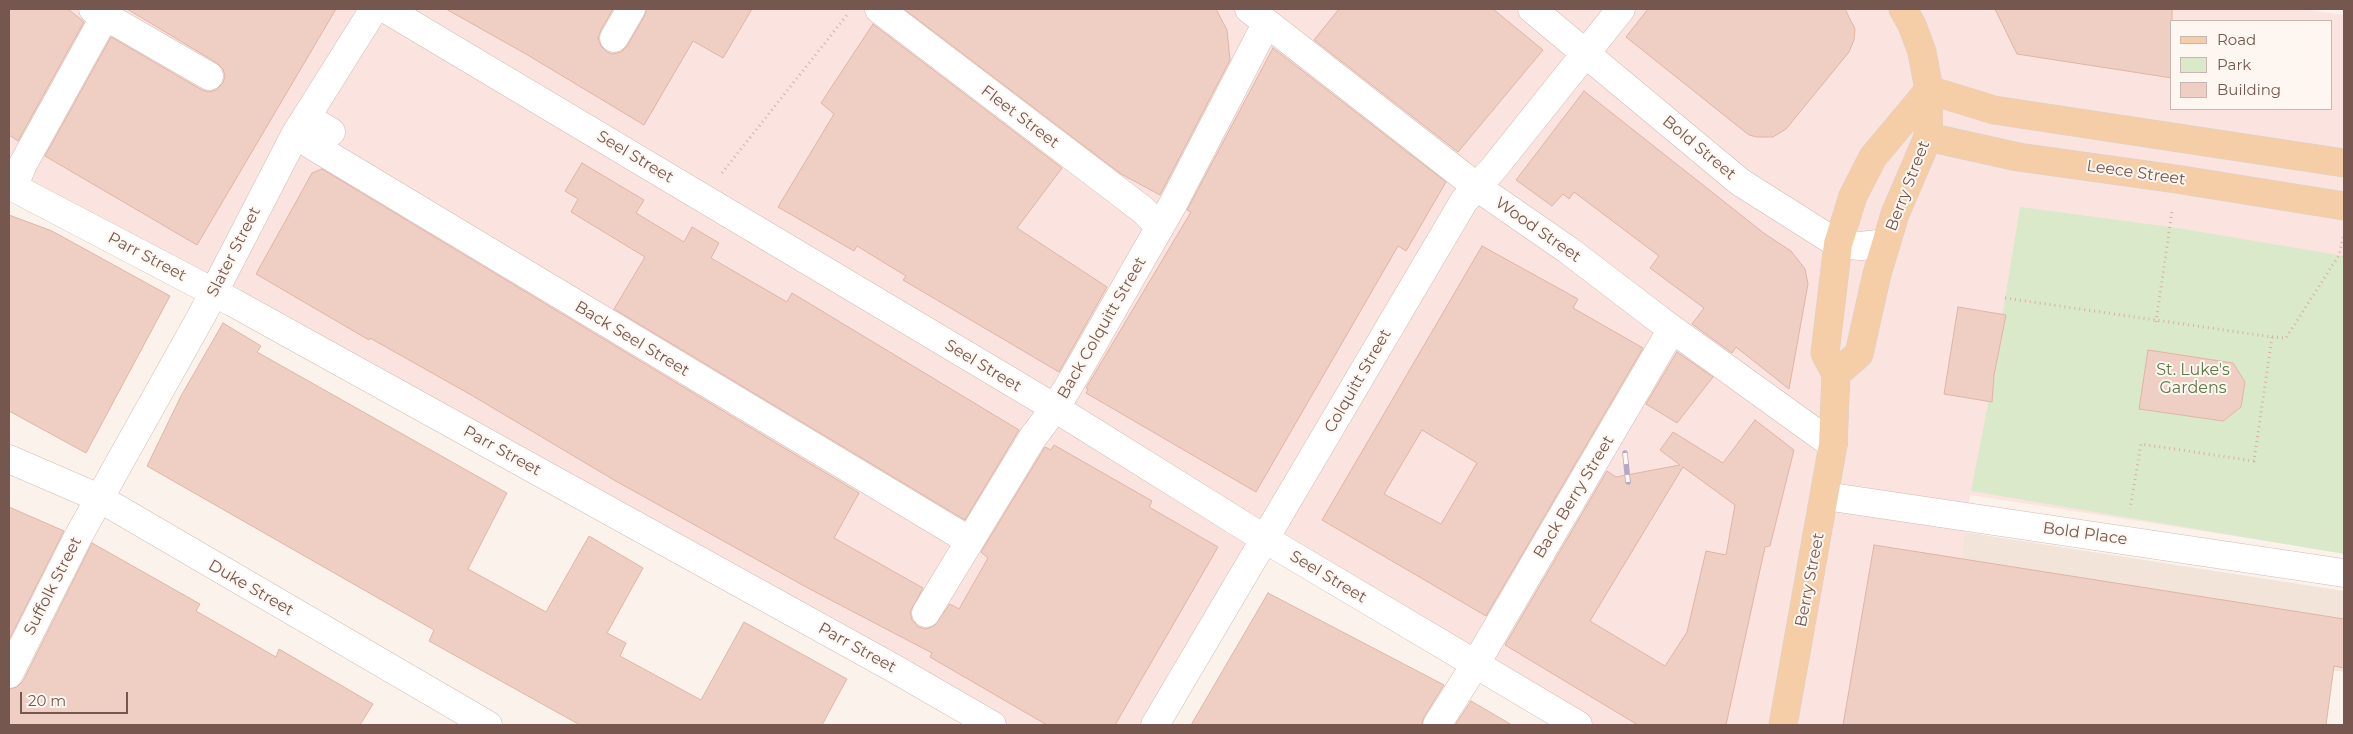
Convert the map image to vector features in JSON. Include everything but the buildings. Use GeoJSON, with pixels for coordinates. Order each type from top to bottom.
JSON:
{"type":"FeatureCollection","features":[{"type":"Feature","properties":{"kind":"main road"},"geometry":{"type":"LineString","coordinates":[[1903,9],[1912,25],[1922,52],[1930,90],[1994,110],[2344,163]]}},
{"type":"Feature","properties":{"kind":"main road","name":"Berry Street"},"geometry":{"type":"LineString","coordinates":[[1836,374],[1859,354],[1877,274],[1895,214],[1928,137],[1930,90]]}},
{"type":"Feature","properties":{"kind":"main road","name":"Berry Street"},"geometry":{"type":"LineString","coordinates":[[1783,725],[1833,445],[1836,374],[1825,353],[1838,244],[1853,196],[1873,157],[1930,90]]}},
{"type":"Feature","properties":{"kind":"main road","name":"Leece Street"},"geometry":{"type":"LineString","coordinates":[[1928,137],[2018,157],[2176,178],[2344,206]]}},
{"type":"Feature","properties":{"kind":"street","name":"Slater Street"},"geometry":{"type":"LineString","coordinates":[[99,498],[213,292],[301,126],[374,9]]}},
{"type":"Feature","properties":{"kind":"street","name":"Seel Street"},"geometry":{"type":"LineString","coordinates":[[386,9],[1055,408],[1265,539],[1578,725]]}},
{"type":"Feature","properties":{"kind":"street"},"geometry":{"type":"LineString","coordinates":[[614,38],[631,9]]}},
{"type":"Feature","properties":{"kind":"street","name":"Fleet Street"},"geometry":{"type":"LineString","coordinates":[[879,9],[1143,210],[1160,227]]}},
{"type":"Feature","properties":{"kind":"street","name":"Bold Street"},"geometry":{"type":"LineString","coordinates":[[1532,9],[1740,182],[1838,244],[1861,246],[1886,243]]}},
{"type":"Feature","properties":{"kind":"street","name":"Colquitt Street"},"geometry":{"type":"LineString","coordinates":[[1156,725],[1464,201],[1621,9]]}},
{"type":"Feature","properties":{"kind":"street"},"geometry":{"type":"LineString","coordinates":[[11,185],[99,12],[209,76]]}},
{"type":"Feature","properties":{"kind":"street","name":"Back Colquitt Street"},"geometry":{"type":"LineString","coordinates":[[926,613],[1034,436],[1055,408],[1160,227],[1266,17]]}},
{"type":"Feature","properties":{"kind":"street","name":"Wood Street"},"geometry":{"type":"LineString","coordinates":[[1266,17],[1477,187],[1568,250],[1672,329],[1833,445]]}},
{"type":"Feature","properties":{"kind":"street"},"geometry":{"type":"LineString","coordinates":[[301,126],[331,132]]}},
{"type":"Feature","properties":{"kind":"street","name":"Back Seel Street"},"geometry":{"type":"LineString","coordinates":[[301,126],[970,541]]}},
{"type":"Feature","properties":{"kind":"street","name":"Parr Street"},"geometry":{"type":"LineString","coordinates":[[11,185],[213,292],[895,669],[992,725]]}},
{"type":"Feature","properties":{"kind":"street","name":"Back Berry Street"},"geometry":{"type":"LineString","coordinates":[[1437,725],[1475,665],[1672,329]]}},
{"type":"Feature","properties":{"kind":"street","name":"Duke Street"},"geometry":{"type":"LineString","coordinates":[[9,459],[99,498],[488,725]]}},
{"type":"Feature","properties":{"kind":"street","name":"Bold Place"},"geometry":{"type":"LineString","coordinates":[[1825,496],[2344,573]]}},
{"type":"Feature","properties":{"kind":"street","name":"Suffolk Street"},"geometry":{"type":"LineString","coordinates":[[9,674],[99,498]]}},
{"type":"Feature","properties":{"kind":"path"},"geometry":{"type":"LineString","coordinates":[[720,175],[851,9]]}},
{"type":"Feature","properties":{"kind":"path"},"geometry":{"type":"LineString","coordinates":[[2156,322],[2171,227]]}},
{"type":"Feature","properties":{"kind":"path"},"geometry":{"type":"LineString","coordinates":[[2005,298],[2156,322],[2286,338],[2339,255],[2344,231]]}},
{"type":"Feature","properties":{"kind":"path"},"geometry":{"type":"LineString","coordinates":[[2127,540],[2141,444],[2254,461],[2272,337]]}},
{"type":"Feature","properties":{"kind":"shaded area"},"geometry":{"type":"Polygon","coordinates":[[[9,9],[2301,9],[2344,15],[2344,553],[1970,495],[1953,624],[1997,658],[1990,725],[1578,725],[1265,539],[1155,725],[985,725],[9,185],[9,9]]]}},
{"type":"Feature","properties":{"kind":"shaded area"},"geometry":{"type":"Polygon","coordinates":[[[1964,532],[2344,591],[2344,672],[2294,663],[1953,625],[1964,532]]]}},
{"type":"Feature","properties":{"kind":"green space","name":"St. Luke's Gardens"},"geometry":{"type":"Polygon","coordinates":[[[2020,207],[2171,227],[2344,256],[2344,554],[1971,491],[1987,409],[2020,207]]]}},
{"type":"Feature","properties":{"kind":"railway"},"geometry":{"type":"LineString","coordinates":[[1625,453],[1628,482]]}}]}
